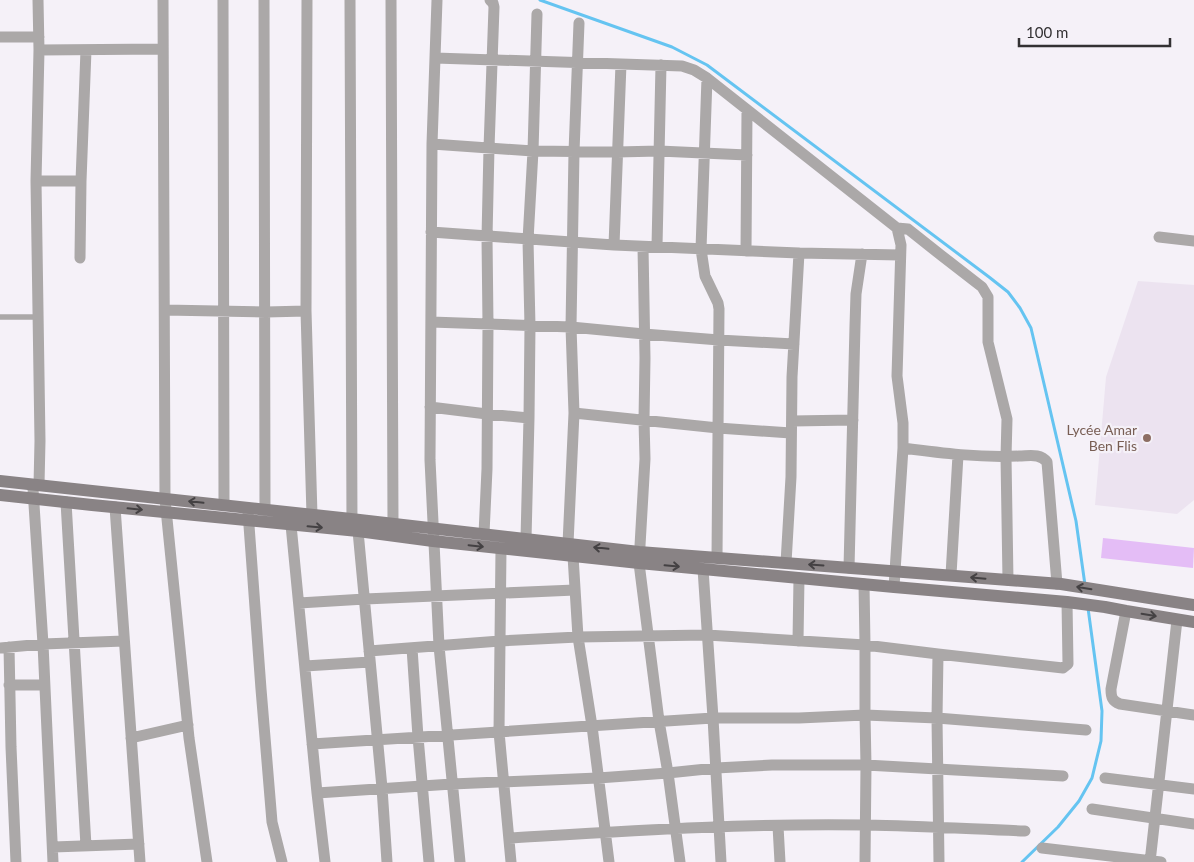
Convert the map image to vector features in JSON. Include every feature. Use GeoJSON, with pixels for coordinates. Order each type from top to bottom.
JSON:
{"type":"FeatureCollection","features":[{"type":"Feature","properties":{"kind":"main road"},"geometry":{"type":"LineString","coordinates":[[0,481],[224,505],[248,514],[291,525],[354,527],[433,535],[484,534],[526,539],[570,550]]}},
{"type":"Feature","properties":{"kind":"main road"},"geometry":{"type":"LineString","coordinates":[[0,495],[167,512],[248,514],[265,510],[312,515],[354,527],[393,524],[433,535],[500,548],[570,550],[639,557],[703,569],[894,588],[1071,602],[1194,622]]}},
{"type":"Feature","properties":{"kind":"main road"},"geometry":{"type":"LineString","coordinates":[[639,557],[717,558],[1059,584],[1194,605]]}},
{"type":"Feature","properties":{"kind":"street"},"geometry":{"type":"LineString","coordinates":[[38,0],[39,50],[36,181],[40,441],[33,499],[43,644],[53,862]]}},
{"type":"Feature","properties":{"kind":"street"},"geometry":{"type":"LineString","coordinates":[[163,0],[165,499],[188,725],[207,862]]}},
{"type":"Feature","properties":{"kind":"street"},"geometry":{"type":"LineString","coordinates":[[223,0],[224,505]]}},
{"type":"Feature","properties":{"kind":"street"},"geometry":{"type":"LineString","coordinates":[[264,0],[265,510]]}},
{"type":"Feature","properties":{"kind":"street"},"geometry":{"type":"LineString","coordinates":[[306,0],[306,312],[312,515]]}},
{"type":"Feature","properties":{"kind":"street"},"geometry":{"type":"LineString","coordinates":[[350,0],[354,527],[366,599],[387,862]]}},
{"type":"Feature","properties":{"kind":"street"},"geometry":{"type":"LineString","coordinates":[[391,0],[393,524]]}},
{"type":"Feature","properties":{"kind":"street"},"geometry":{"type":"LineString","coordinates":[[437,0],[432,144],[430,460],[439,646],[460,862]]}},
{"type":"Feature","properties":{"kind":"street"},"geometry":{"type":"LineString","coordinates":[[484,534],[487,469],[487,237],[494,7],[490,0]]}},
{"type":"Feature","properties":{"kind":"street"},"geometry":{"type":"LineString","coordinates":[[526,539],[530,326],[528,240],[537,14]]}},
{"type":"Feature","properties":{"kind":"street"},"geometry":{"type":"LineString","coordinates":[[579,23],[574,152],[572,327],[574,413],[570,550],[578,637],[592,726],[609,862]]}},
{"type":"Feature","properties":{"kind":"street"},"geometry":{"type":"LineString","coordinates":[[0,37],[39,37]]}},
{"type":"Feature","properties":{"kind":"street"},"geometry":{"type":"LineString","coordinates":[[39,50],[163,49]]}},
{"type":"Feature","properties":{"kind":"street"},"geometry":{"type":"LineString","coordinates":[[80,258],[86,50]]}},
{"type":"Feature","properties":{"kind":"street"},"geometry":{"type":"LineString","coordinates":[[435,58],[661,65],[682,66],[694,70],[897,228],[900,236],[898,376],[903,423],[903,448],[894,588]]}},
{"type":"Feature","properties":{"kind":"street"},"geometry":{"type":"LineString","coordinates":[[614,245],[621,64]]}},
{"type":"Feature","properties":{"kind":"street"},"geometry":{"type":"LineString","coordinates":[[657,246],[661,65]]}},
{"type":"Feature","properties":{"kind":"street"},"geometry":{"type":"LineString","coordinates":[[706,78],[701,249],[704,276],[718,303],[719,309],[717,558]]}},
{"type":"Feature","properties":{"kind":"street"},"geometry":{"type":"LineString","coordinates":[[746,251],[747,110]]}},
{"type":"Feature","properties":{"kind":"street"},"geometry":{"type":"LineString","coordinates":[[432,144],[533,151],[659,151],[747,155]]}},
{"type":"Feature","properties":{"kind":"street"},"geometry":{"type":"LineString","coordinates":[[36,181],[82,181]]}},
{"type":"Feature","properties":{"kind":"street"},"geometry":{"type":"LineString","coordinates":[[897,228],[908,229],[982,287],[988,297],[988,342],[1007,419],[1008,580]]}},
{"type":"Feature","properties":{"kind":"street"},"geometry":{"type":"LineString","coordinates":[[431,232],[643,247],[900,255]]}},
{"type":"Feature","properties":{"kind":"street"},"geometry":{"type":"LineString","coordinates":[[1158,238],[1194,241]]}},
{"type":"Feature","properties":{"kind":"street"},"geometry":{"type":"LineString","coordinates":[[643,247],[645,459],[639,557],[659,721],[680,862]]}},
{"type":"Feature","properties":{"kind":"street"},"geometry":{"type":"LineString","coordinates":[[786,563],[799,253]]}},
{"type":"Feature","properties":{"kind":"street"},"geometry":{"type":"LineString","coordinates":[[848,568],[856,294],[862,254]]}},
{"type":"Feature","properties":{"kind":"street"},"geometry":{"type":"LineString","coordinates":[[165,310],[306,312]]}},
{"type":"Feature","properties":{"kind":"street"},"geometry":{"type":"LineString","coordinates":[[431,322],[572,327],[719,340],[794,344]]}},
{"type":"Feature","properties":{"kind":"street"},"geometry":{"type":"LineString","coordinates":[[430,408],[529,418]]}},
{"type":"Feature","properties":{"kind":"street"},"geometry":{"type":"LineString","coordinates":[[574,413],[718,428],[792,427],[853,420]]}},
{"type":"Feature","properties":{"kind":"street"},"geometry":{"type":"LineString","coordinates":[[903,448],[958,456],[1006,457],[1036,455],[1043,458],[1047,462],[1059,584]]}},
{"type":"Feature","properties":{"kind":"street"},"geometry":{"type":"LineString","coordinates":[[951,575],[958,456]]}},
{"type":"Feature","properties":{"kind":"street"},"geometry":{"type":"LineString","coordinates":[[66,502],[86,846]]}},
{"type":"Feature","properties":{"kind":"street"},"geometry":{"type":"LineString","coordinates":[[115,507],[140,862]]}},
{"type":"Feature","properties":{"kind":"street"},"geometry":{"type":"LineString","coordinates":[[248,514],[272,822],[282,862]]}},
{"type":"Feature","properties":{"kind":"street"},"geometry":{"type":"LineString","coordinates":[[291,525],[316,793],[325,862]]}},
{"type":"Feature","properties":{"kind":"street"},"geometry":{"type":"LineString","coordinates":[[500,548],[499,732],[511,862]]}},
{"type":"Feature","properties":{"kind":"street"},"geometry":{"type":"LineString","coordinates":[[703,569],[721,862]]}},
{"type":"Feature","properties":{"kind":"street"},"geometry":{"type":"LineString","coordinates":[[798,641],[799,578]]}},
{"type":"Feature","properties":{"kind":"street"},"geometry":{"type":"LineString","coordinates":[[864,584],[865,862]]}},
{"type":"Feature","properties":{"kind":"street"},"geometry":{"type":"LineString","coordinates":[[299,604],[366,599],[575,590]]}},
{"type":"Feature","properties":{"kind":"street"},"geometry":{"type":"LineString","coordinates":[[305,666],[370,657],[412,648],[500,641],[578,637],[707,636],[865,645],[1064,668],[1068,664],[1071,602]]}},
{"type":"Feature","properties":{"kind":"street"},"geometry":{"type":"LineString","coordinates":[[1126,611],[1111,689],[1111,696],[1114,702],[1194,716]]}},
{"type":"Feature","properties":{"kind":"street"},"geometry":{"type":"LineString","coordinates":[[1042,848],[1154,861],[1154,819],[1168,712],[1177,620]]}},
{"type":"Feature","properties":{"kind":"street"},"geometry":{"type":"LineString","coordinates":[[16,862],[9,685],[4,647],[124,641]]}},
{"type":"Feature","properties":{"kind":"street"},"geometry":{"type":"LineString","coordinates":[[412,648],[429,862]]}},
{"type":"Feature","properties":{"kind":"street"},"geometry":{"type":"LineString","coordinates":[[938,654],[939,862]]}},
{"type":"Feature","properties":{"kind":"street"},"geometry":{"type":"LineString","coordinates":[[9,685],[45,685]]}},
{"type":"Feature","properties":{"kind":"street"},"geometry":{"type":"LineString","coordinates":[[312,744],[713,718],[799,718],[864,715],[937,718],[1086,730]]}},
{"type":"Feature","properties":{"kind":"street"},"geometry":{"type":"LineString","coordinates":[[131,738],[188,725]]}},
{"type":"Feature","properties":{"kind":"street"},"geometry":{"type":"LineString","coordinates":[[316,793],[504,781],[598,778],[772,764],[866,765],[1063,776]]}},
{"type":"Feature","properties":{"kind":"street"},"geometry":{"type":"LineString","coordinates":[[1105,778],[1194,789]]}},
{"type":"Feature","properties":{"kind":"street"},"geometry":{"type":"LineString","coordinates":[[1092,809],[1194,824]]}},
{"type":"Feature","properties":{"kind":"street"},"geometry":{"type":"LineString","coordinates":[[508,838],[676,828],[778,826],[865,825],[1025,831]]}},
{"type":"Feature","properties":{"kind":"street"},"geometry":{"type":"LineString","coordinates":[[778,826],[780,862]]}},
{"type":"Feature","properties":{"kind":"street"},"geometry":{"type":"LineString","coordinates":[[53,847],[138,844]]}},
{"type":"Feature","properties":{"kind":"lane"},"geometry":{"type":"LineString","coordinates":[[0,317],[38,317]]}},
{"type":"Feature","properties":{"kind":"shaded area","name":"Lycée Amar Ben Flis"},"geometry":{"type":"Polygon","coordinates":[[[1138,281],[1194,285],[1194,500],[1177,514],[1095,505],[1106,377],[1138,281]]]}},
{"type":"Feature","properties":{"kind":"building"},"geometry":{"type":"Polygon","coordinates":[[[1103,538],[1194,548],[1193,568],[1101,558],[1103,538]]]}},
{"type":"Feature","properties":{"kind":"waterway"},"geometry":{"type":"LineString","coordinates":[[540,0],[672,47],[707,65],[1008,292],[1031,328],[1076,521],[1085,585]]}},
{"type":"Feature","properties":{"kind":"waterway"},"geometry":{"type":"LineString","coordinates":[[1022,862],[1058,827],[1079,801],[1092,778],[1101,741],[1102,711],[1088,608]]}},
{"type":"Feature","properties":{"kind":"place","name":"Lycée Amar Ben Flis"},"geometry":{"type":"Point","coordinates":[1147,438]}}]}
